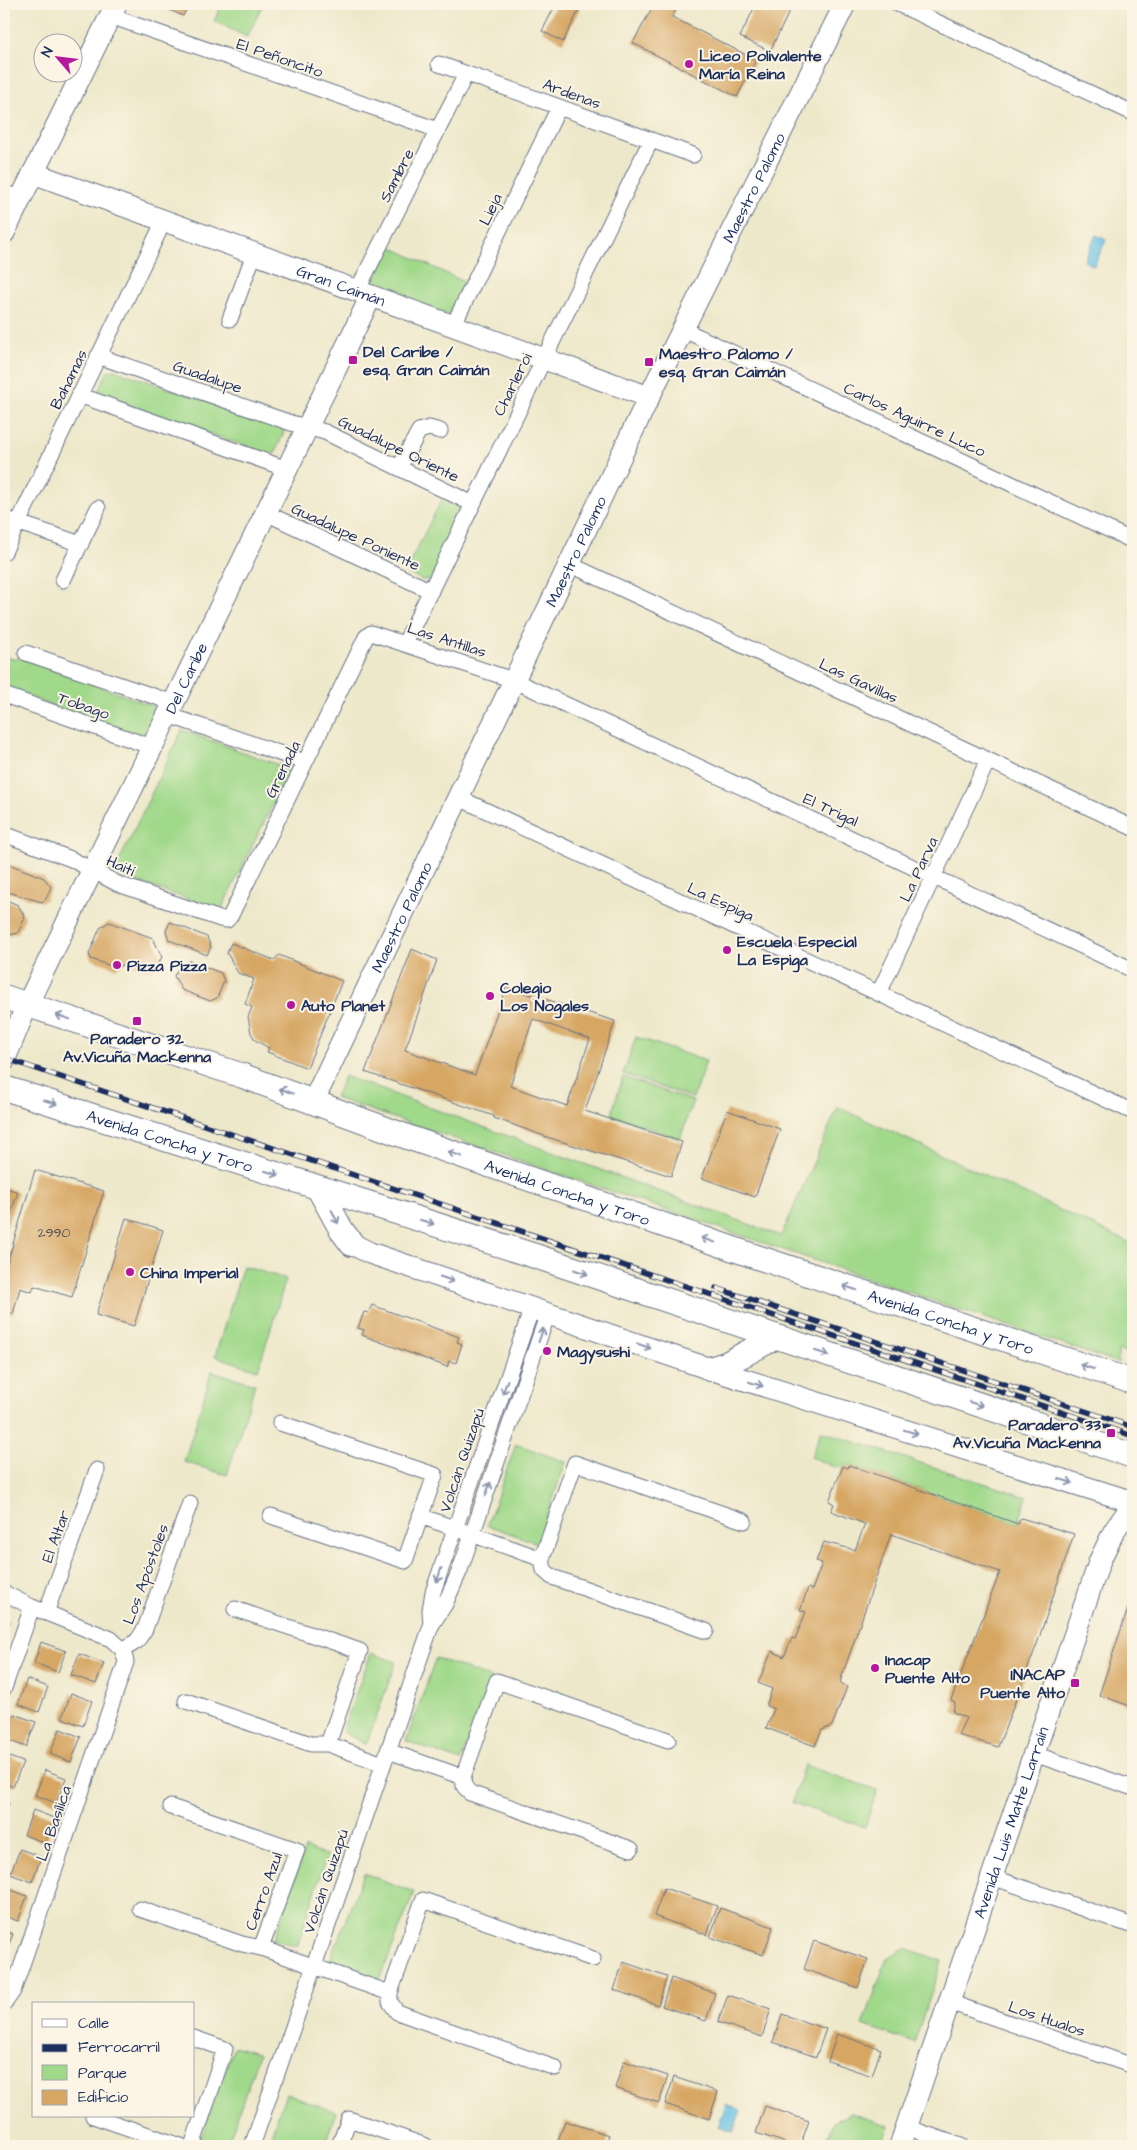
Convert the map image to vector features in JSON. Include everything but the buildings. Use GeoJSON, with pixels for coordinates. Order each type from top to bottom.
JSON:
{"type":"FeatureCollection","features":[{"type":"Feature","properties":{"kind":"main road","name":"Avenida Concha y Toro"},"geometry":{"type":"LineString","coordinates":[[4,998],[243,1076],[410,1138],[745,1253],[1133,1382]]}},
{"type":"Feature","properties":{"kind":"main road","name":"Avenida Concha y Toro"},"geometry":{"type":"LineString","coordinates":[[4,1088],[535,1256],[1133,1456]]}},
{"type":"Feature","properties":{"kind":"main road"},"geometry":{"type":"LineString","coordinates":[[319,1189],[342,1231],[352,1244]]}},
{"type":"Feature","properties":{"kind":"main road"},"geometry":{"type":"LineString","coordinates":[[710,1369],[726,1364],[776,1337]]}},
{"type":"Feature","properties":{"kind":"street","name":"Maestro Palomo"},"geometry":{"type":"LineString","coordinates":[[313,1102],[649,397],[845,4]]}},
{"type":"Feature","properties":{"kind":"street"},"geometry":{"type":"LineString","coordinates":[[898,4],[1133,113]]}},
{"type":"Feature","properties":{"kind":"street"},"geometry":{"type":"LineString","coordinates":[[4,233],[12,196],[33,173],[113,10]]}},
{"type":"Feature","properties":{"kind":"street","name":"El Peñoncito"},"geometry":{"type":"LineString","coordinates":[[113,10],[438,130]]}},
{"type":"Feature","properties":{"kind":"street","name":"Ardenas"},"geometry":{"type":"LineString","coordinates":[[439,64],[693,154]]}},
{"type":"Feature","properties":{"kind":"street","name":"Sambre"},"geometry":{"type":"LineString","coordinates":[[364,294],[438,130],[466,74]]}},
{"type":"Feature","properties":{"kind":"street","name":"Lieja"},"geometry":{"type":"LineString","coordinates":[[453,326],[559,107]]}},
{"type":"Feature","properties":{"kind":"street","name":"Charleroi"},"geometry":{"type":"LineString","coordinates":[[405,643],[651,140]]}},
{"type":"Feature","properties":{"kind":"street","name":"Gran Caimán"},"geometry":{"type":"LineString","coordinates":[[33,173],[649,397]]}},
{"type":"Feature","properties":{"kind":"street","name":"Bahamas"},"geometry":{"type":"LineString","coordinates":[[4,552],[11,520],[79,395],[164,221]]}},
{"type":"Feature","properties":{"kind":"street"},"geometry":{"type":"LineString","coordinates":[[230,319],[254,254]]}},
{"type":"Feature","properties":{"kind":"street","name":"Del Caribe"},"geometry":{"type":"LineString","coordinates":[[4,1061],[26,1005],[308,427],[364,294]]}},
{"type":"Feature","properties":{"kind":"street","name":"Carlos Aguirre Luco"},"geometry":{"type":"LineString","coordinates":[[682,330],[1133,541]]}},
{"type":"Feature","properties":{"kind":"street","name":"Guadalupe"},"geometry":{"type":"LineString","coordinates":[[98,356],[308,427]]}},
{"type":"Feature","properties":{"kind":"street"},"geometry":{"type":"LineString","coordinates":[[79,395],[287,470]]}},
{"type":"Feature","properties":{"kind":"street","name":"Guadalupe Oriente"},"geometry":{"type":"LineString","coordinates":[[308,427],[325,432],[473,504]]}},
{"type":"Feature","properties":{"kind":"street"},"geometry":{"type":"LineString","coordinates":[[399,468],[419,431],[429,428],[440,431]]}},
{"type":"Feature","properties":{"kind":"street"},"geometry":{"type":"LineString","coordinates":[[63,580],[98,508]]}},
{"type":"Feature","properties":{"kind":"street","name":"Guadalupe Poniente"},"geometry":{"type":"LineString","coordinates":[[266,513],[431,591]]}},
{"type":"Feature","properties":{"kind":"street"},"geometry":{"type":"LineString","coordinates":[[11,520],[81,544]]}},
{"type":"Feature","properties":{"kind":"street","name":"Las Gavillas"},"geometry":{"type":"LineString","coordinates":[[569,564],[1133,828]]}},
{"type":"Feature","properties":{"kind":"street","name":"Las Antillas"},"geometry":{"type":"LineString","coordinates":[[369,633],[405,643],[514,680]]}},
{"type":"Feature","properties":{"kind":"street","name":"Grenada"},"geometry":{"type":"LineString","coordinates":[[227,920],[369,633]]}},
{"type":"Feature","properties":{"kind":"street","name":"Tobago"},"geometry":{"type":"LineString","coordinates":[[26,653],[305,762]]}},
{"type":"Feature","properties":{"kind":"street","name":"El Trigal"},"geometry":{"type":"LineString","coordinates":[[514,680],[1133,970]]}},
{"type":"Feature","properties":{"kind":"street","name":"Tobago"},"geometry":{"type":"LineString","coordinates":[[4,695],[152,747]]}},
{"type":"Feature","properties":{"kind":"street","name":"La Parva"},"geometry":{"type":"LineString","coordinates":[[879,993],[988,760]]}},
{"type":"Feature","properties":{"kind":"street","name":"La Espiga"},"geometry":{"type":"LineString","coordinates":[[457,797],[1133,1112]]}},
{"type":"Feature","properties":{"kind":"street","name":"Haití"},"geometry":{"type":"LineString","coordinates":[[4,834],[71,859],[118,884],[220,920],[227,920]]}},
{"type":"Feature","properties":{"kind":"street"},"geometry":{"type":"LineString","coordinates":[[352,1244],[370,1253],[710,1369],[1133,1503]]}},
{"type":"Feature","properties":{"kind":"street","name":"Volcán Quizapú"},"geometry":{"type":"LineString","coordinates":[[431,1626],[430,1610],[434,1592],[456,1529],[540,1310]]}},
{"type":"Feature","properties":{"kind":"street","name":"Volcán Quizapú"},"geometry":{"type":"LineString","coordinates":[[252,2146],[431,1626],[454,1586],[472,1535],[540,1310]]}},
{"type":"Feature","properties":{"kind":"street"},"geometry":{"type":"LineString","coordinates":[[271,1516],[405,1561],[435,1475],[280,1423]]}},
{"type":"Feature","properties":{"kind":"street"},"geometry":{"type":"LineString","coordinates":[[706,1631],[552,1577],[544,1570],[542,1559],[575,1463],[744,1521]]}},
{"type":"Feature","properties":{"kind":"street","name":"El Altar"},"geometry":{"type":"LineString","coordinates":[[4,1688],[39,1610],[97,1470]]}},
{"type":"Feature","properties":{"kind":"street","name":"Los Apóstoles"},"geometry":{"type":"LineString","coordinates":[[123,1650],[133,1644],[143,1634],[190,1503]]}},
{"type":"Feature","properties":{"kind":"street","name":"Avenida Luis Matte Larraín"},"geometry":{"type":"LineString","coordinates":[[903,2137],[1100,1560],[1114,1531],[1133,1503]]}},
{"type":"Feature","properties":{"kind":"street"},"geometry":{"type":"LineString","coordinates":[[420,1516],[542,1559]]}},
{"type":"Feature","properties":{"kind":"street"},"geometry":{"type":"LineString","coordinates":[[4,1593],[39,1610],[110,1638],[123,1650]]}},
{"type":"Feature","properties":{"kind":"street"},"geometry":{"type":"LineString","coordinates":[[235,1609],[360,1651],[328,1744]]}},
{"type":"Feature","properties":{"kind":"street","name":"La Basílica"},"geometry":{"type":"LineString","coordinates":[[4,2004],[13,1992],[125,1668],[123,1650]]}},
{"type":"Feature","properties":{"kind":"street"},"geometry":{"type":"LineString","coordinates":[[631,1849],[470,1793],[464,1786],[463,1777],[497,1681],[668,1740]]}},
{"type":"Feature","properties":{"kind":"street"},"geometry":{"type":"LineString","coordinates":[[186,1701],[311,1744],[328,1744],[463,1777]]}},
{"type":"Feature","properties":{"kind":"street"},"geometry":{"type":"LineString","coordinates":[[1034,1754],[1133,1788]]}},
{"type":"Feature","properties":{"kind":"street","name":"Cerro Azul"},"geometry":{"type":"LineString","coordinates":[[171,1807],[297,1850],[261,1948],[390,1993]]}},
{"type":"Feature","properties":{"kind":"street"},"geometry":{"type":"LineString","coordinates":[[992,1877],[1133,1926]]}},
{"type":"Feature","properties":{"kind":"street"},"geometry":{"type":"LineString","coordinates":[[555,2068],[397,2012],[390,2002],[390,1993],[423,1900],[593,1959]]}},
{"type":"Feature","properties":{"kind":"street"},"geometry":{"type":"LineString","coordinates":[[140,1909],[242,1944],[261,1948]]}},
{"type":"Feature","properties":{"kind":"street","name":"Los Hualos"},"geometry":{"type":"LineString","coordinates":[[949,2002],[1133,2066]]}},
{"type":"Feature","properties":{"kind":"street"},"geometry":{"type":"LineString","coordinates":[[192,2146],[225,2049],[195,2038]]}},
{"type":"Feature","properties":{"kind":"street"},"geometry":{"type":"LineString","coordinates":[[99,2118],[182,2146]]}},
{"type":"Feature","properties":{"kind":"street"},"geometry":{"type":"LineString","coordinates":[[339,2146],[348,2119],[426,2146]]}},
{"type":"Feature","properties":{"kind":"street"},"geometry":{"type":"LineString","coordinates":[[903,2137],[961,2146]]}},
{"type":"Feature","properties":{"kind":"green space"},"geometry":{"type":"Polygon","coordinates":[[[222,4],[263,4],[247,37],[214,21],[222,4]]]}},
{"type":"Feature","properties":{"kind":"green space"},"geometry":{"type":"Polygon","coordinates":[[[391,247],[464,282],[448,315],[371,286],[391,247]]]}},
{"type":"Feature","properties":{"kind":"green space"},"geometry":{"type":"Polygon","coordinates":[[[115,370],[281,426],[284,432],[275,453],[271,455],[100,395],[98,391],[107,372],[115,370]]]}},
{"type":"Feature","properties":{"kind":"green space"},"geometry":{"type":"Polygon","coordinates":[[[442,499],[465,510],[431,580],[422,580],[405,572],[442,499]]]}},
{"type":"Feature","properties":{"kind":"green space"},"geometry":{"type":"Polygon","coordinates":[[[4,656],[16,660],[18,657],[151,705],[155,712],[144,733],[135,736],[4,688],[4,656]]]}},
{"type":"Feature","properties":{"kind":"green space"},"geometry":{"type":"Polygon","coordinates":[[[182,730],[290,769],[221,910],[113,874],[182,730]]]}},
{"type":"Feature","properties":{"kind":"green space"},"geometry":{"type":"Polygon","coordinates":[[[636,1037],[706,1061],[693,1098],[623,1074],[636,1037]]]}},
{"type":"Feature","properties":{"kind":"green space"},"geometry":{"type":"Polygon","coordinates":[[[344,1076],[781,1236],[838,1107],[1133,1244],[1133,1355],[1118,1350],[1118,1363],[335,1098],[344,1076]]]}},
{"type":"Feature","properties":{"kind":"green space"},"geometry":{"type":"Polygon","coordinates":[[[623,1077],[693,1101],[680,1139],[611,1115],[623,1077]]]}},
{"type":"Feature","properties":{"kind":"green space"},"geometry":{"type":"Polygon","coordinates":[[[243,1266],[286,1279],[258,1370],[215,1356],[243,1266]]]}},
{"type":"Feature","properties":{"kind":"green space"},"geometry":{"type":"Polygon","coordinates":[[[212,1371],[255,1384],[227,1475],[184,1462],[212,1371]]]}},
{"type":"Feature","properties":{"kind":"green space"},"geometry":{"type":"Polygon","coordinates":[[[821,1431],[1027,1497],[1018,1524],[849,1465],[836,1468],[811,1457],[821,1431]]]}},
{"type":"Feature","properties":{"kind":"green space"},"geometry":{"type":"Polygon","coordinates":[[[516,1444],[566,1462],[537,1543],[487,1525],[516,1444]]]}},
{"type":"Feature","properties":{"kind":"green space"},"geometry":{"type":"Polygon","coordinates":[[[371,1653],[396,1662],[366,1745],[342,1731],[371,1653]]]}},
{"type":"Feature","properties":{"kind":"green space"},"geometry":{"type":"Polygon","coordinates":[[[436,1658],[491,1678],[461,1761],[406,1741],[436,1658]]]}},
{"type":"Feature","properties":{"kind":"green space"},"geometry":{"type":"Polygon","coordinates":[[[804,1765],[877,1790],[865,1827],[792,1803],[804,1765]]]}},
{"type":"Feature","properties":{"kind":"green space"},"geometry":{"type":"Polygon","coordinates":[[[305,1848],[327,1856],[297,1947],[274,1939],[305,1848]]]}},
{"type":"Feature","properties":{"kind":"green space"},"geometry":{"type":"Polygon","coordinates":[[[364,1873],[414,1892],[380,1979],[330,1960],[364,1873]]]}},
{"type":"Feature","properties":{"kind":"green space"},"geometry":{"type":"Polygon","coordinates":[[[905,1948],[942,1961],[914,2043],[863,2025],[887,1958],[905,1948]]]}},
{"type":"Feature","properties":{"kind":"green space"},"geometry":{"type":"Polygon","coordinates":[[[234,2046],[259,2054],[227,2146],[200,2140],[234,2046]]]}},
{"type":"Feature","properties":{"kind":"green space"},"geometry":{"type":"Polygon","coordinates":[[[286,2093],[336,2112],[324,2146],[267,2146],[286,2093]]]}},
{"type":"Feature","properties":{"kind":"green space"},"geometry":{"type":"Polygon","coordinates":[[[851,2113],[889,2126],[881,2146],[825,2146],[833,2123],[851,2113]]]}},
{"type":"Feature","properties":{"kind":"water"},"geometry":{"type":"Polygon","coordinates":[[[1096,235],[1106,240],[1094,266],[1084,261],[1096,235]]]}},
{"type":"Feature","properties":{"kind":"water"},"geometry":{"type":"Polygon","coordinates":[[[726,2105],[741,2110],[733,2132],[718,2127],[726,2105]]]}},
{"type":"Feature","properties":{"kind":"railway"},"geometry":{"type":"LineString","coordinates":[[4,1058],[1133,1436]]}},
{"type":"Feature","properties":{"kind":"railway"},"geometry":{"type":"LineString","coordinates":[[716,1288],[1133,1427]]}},
{"type":"Feature","properties":{"kind":"place","name":"Liceo Polivalente María Reina"},"geometry":{"type":"Point","coordinates":[689,64]}},
{"type":"Feature","properties":{"kind":"place","name":"Del Caribe / esq. Gran Caimán"},"geometry":{"type":"Point","coordinates":[353,360]}},
{"type":"Feature","properties":{"kind":"place","name":"Maestro Palomo / esq. Gran Caimán"},"geometry":{"type":"Point","coordinates":[649,362]}},
{"type":"Feature","properties":{"kind":"place","name":"Escuela Especial La Espiga"},"geometry":{"type":"Point","coordinates":[727,950]}},
{"type":"Feature","properties":{"kind":"place","name":"Pizza Pizza"},"geometry":{"type":"Point","coordinates":[117,965]}},
{"type":"Feature","properties":{"kind":"place","name":"Colegio Los Nogales"},"geometry":{"type":"Point","coordinates":[490,996]}},
{"type":"Feature","properties":{"kind":"place","name":"Auto Planet"},"geometry":{"type":"Point","coordinates":[291,1005]}},
{"type":"Feature","properties":{"kind":"place","name":"Paradero 32 Av.Vicuña Mackenna"},"geometry":{"type":"Point","coordinates":[137,1021]}},
{"type":"Feature","properties":{"kind":"place","name":"China Imperial"},"geometry":{"type":"Point","coordinates":[130,1272]}},
{"type":"Feature","properties":{"kind":"place","name":"Magysushi"},"geometry":{"type":"Point","coordinates":[547,1351]}},
{"type":"Feature","properties":{"kind":"place","name":"Paradero 33 Av.Vicuña Mackenna"},"geometry":{"type":"Point","coordinates":[1111,1433]}},
{"type":"Feature","properties":{"kind":"place","name":"Inacap Puente Alto"},"geometry":{"type":"Point","coordinates":[875,1668]}},
{"type":"Feature","properties":{"kind":"place","name":"INACAP Puente Alto"},"geometry":{"type":"Point","coordinates":[1075,1683]}}]}
